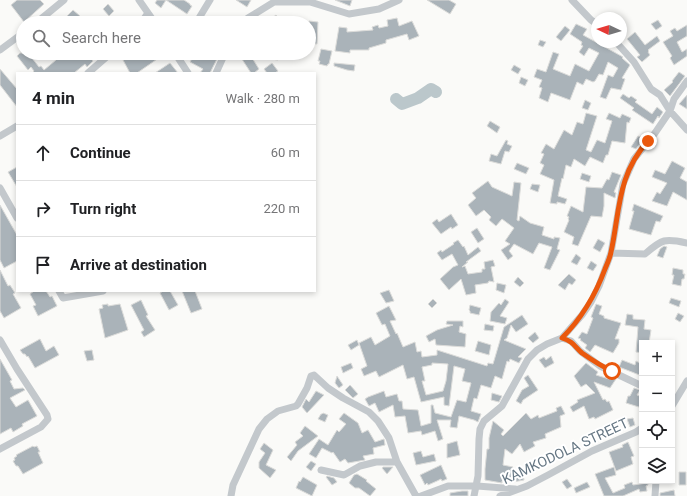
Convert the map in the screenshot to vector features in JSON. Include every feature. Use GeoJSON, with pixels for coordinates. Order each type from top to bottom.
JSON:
{"type":"FeatureCollection","features":[{"type":"Feature","properties":{"kind":"street"},"geometry":{"type":"LineString","coordinates":[[45,16],[64,0]]}},
{"type":"Feature","properties":{"kind":"street"},"geometry":{"type":"LineString","coordinates":[[139,0],[150,16]]}},
{"type":"Feature","properties":{"kind":"street"},"geometry":{"type":"LineString","coordinates":[[200,16],[210,0]]}},
{"type":"Feature","properties":{"kind":"street"},"geometry":{"type":"LineString","coordinates":[[251,16],[274,2],[310,1],[349,14],[380,9],[399,0]]}},
{"type":"Feature","properties":{"kind":"street"},"geometry":{"type":"LineString","coordinates":[[572,0],[591,20]]}},
{"type":"Feature","properties":{"kind":"street"},"geometry":{"type":"LineString","coordinates":[[0,50],[16,38]]}},
{"type":"Feature","properties":{"kind":"street"},"geometry":{"type":"LineString","coordinates":[[621,48],[634,62],[651,89],[660,95],[670,111],[687,130]]}},
{"type":"Feature","properties":{"kind":"street"},"geometry":{"type":"LineString","coordinates":[[89,72],[103,60]]}},
{"type":"Feature","properties":{"kind":"street"},"geometry":{"type":"LineString","coordinates":[[180,60],[187,72]]}},
{"type":"Feature","properties":{"kind":"street"},"geometry":{"type":"LineString","coordinates":[[216,72],[222,60]]}},
{"type":"Feature","properties":{"kind":"street"},"geometry":{"type":"LineString","coordinates":[[97,66],[101,72]]}},
{"type":"Feature","properties":{"kind":"street"},"geometry":{"type":"LineString","coordinates":[[474,496],[478,476],[480,429],[484,421],[502,406],[523,366],[537,350],[562,338],[591,302],[599,286],[611,253],[623,184],[634,159],[670,111],[674,99],[687,81]]}},
{"type":"Feature","properties":{"kind":"street"},"geometry":{"type":"LineString","coordinates":[[0,136],[16,127]]}},
{"type":"Feature","properties":{"kind":"street"},"geometry":{"type":"LineString","coordinates":[[0,188],[16,216]]}},
{"type":"Feature","properties":{"kind":"street"},"geometry":{"type":"LineString","coordinates":[[611,253],[645,254],[659,242],[672,240],[687,243]]}},
{"type":"Feature","properties":{"kind":"street"},"geometry":{"type":"LineString","coordinates":[[59,292],[62,298],[97,292]]}},
{"type":"Feature","properties":{"kind":"street"},"geometry":{"type":"LineString","coordinates":[[562,338],[571,341],[580,351],[600,366],[639,385]]}},
{"type":"Feature","properties":{"kind":"street"},"geometry":{"type":"LineString","coordinates":[[0,340],[47,415],[48,420],[41,427],[0,449]]}},
{"type":"Feature","properties":{"kind":"street"},"geometry":{"type":"LineString","coordinates":[[231,496],[232,485],[259,429],[267,419],[278,411],[296,406],[298,404],[312,375],[316,376],[328,388],[343,398],[369,412],[378,421],[389,438],[397,462],[416,496]]}},
{"type":"Feature","properties":{"kind":"street"},"geometry":{"type":"LineString","coordinates":[[675,399],[687,381]]}},
{"type":"Feature","properties":{"kind":"street","name":"KAMKODOLA STREET"},"geometry":{"type":"LineString","coordinates":[[500,496],[515,489],[527,486],[592,450],[639,430]]}},
{"type":"Feature","properties":{"kind":"street"},"geometry":{"type":"LineString","coordinates":[[321,470],[344,475],[360,466],[368,464],[384,461],[397,462]]}},
{"type":"Feature","properties":{"kind":"street"},"geometry":{"type":"LineString","coordinates":[[655,496],[656,484]]}},
{"type":"Feature","properties":{"kind":"street"},"geometry":{"type":"LineString","coordinates":[[421,496],[448,486],[477,486],[515,489]]}},
{"type":"Feature","properties":{"kind":"building"},"geometry":{"type":"Polygon","coordinates":[[[17,0],[40,0],[44,4],[31,16],[19,16],[11,5],[17,0]]]}},
{"type":"Feature","properties":{"kind":"building"},"geometry":{"type":"Polygon","coordinates":[[[157,0],[166,0],[161,8],[155,3],[157,0]]]}},
{"type":"Feature","properties":{"kind":"building"},"geometry":{"type":"Polygon","coordinates":[[[166,0],[184,0],[192,6],[187,14],[166,0]]]}},
{"type":"Feature","properties":{"kind":"building"},"geometry":{"type":"Polygon","coordinates":[[[236,0],[251,0],[247,7],[236,0]]]}},
{"type":"Feature","properties":{"kind":"building"},"geometry":{"type":"Polygon","coordinates":[[[335,0],[352,0],[350,6],[335,0]]]}},
{"type":"Feature","properties":{"kind":"building"},"geometry":{"type":"Polygon","coordinates":[[[427,0],[449,0],[456,4],[450,14],[427,0]]]}},
{"type":"Feature","properties":{"kind":"building"},"geometry":{"type":"Polygon","coordinates":[[[108,4],[114,11],[109,16],[103,9],[108,4]]]}},
{"type":"Feature","properties":{"kind":"building"},"geometry":{"type":"Polygon","coordinates":[[[73,10],[80,16],[67,16],[73,10]]]}},
{"type":"Feature","properties":{"kind":"building"},"geometry":{"type":"Polygon","coordinates":[[[397,18],[399,26],[412,21],[419,36],[409,40],[407,34],[386,40],[386,43],[369,48],[369,50],[350,50],[350,53],[335,51],[339,27],[347,28],[347,32],[373,30],[372,27],[378,25],[379,28],[388,26],[387,20],[397,18]]]}},
{"type":"Feature","properties":{"kind":"building"},"geometry":{"type":"Polygon","coordinates":[[[658,20],[662,26],[656,30],[651,24],[658,20]]]}},
{"type":"Feature","properties":{"kind":"building"},"geometry":{"type":"Polygon","coordinates":[[[316,22],[318,22],[316,44],[316,22]]]}},
{"type":"Feature","properties":{"kind":"building"},"geometry":{"type":"Polygon","coordinates":[[[576,24],[587,29],[583,35],[591,39],[591,48],[607,48],[623,57],[622,58],[630,65],[622,78],[625,79],[621,90],[611,88],[606,99],[600,97],[608,75],[613,77],[618,68],[608,62],[603,75],[599,74],[595,81],[593,82],[586,79],[583,85],[577,82],[570,100],[551,93],[548,102],[539,98],[542,88],[539,87],[542,80],[534,77],[537,69],[546,72],[553,52],[559,54],[553,69],[570,76],[575,64],[589,71],[599,53],[589,48],[584,56],[579,52],[583,46],[581,45],[582,42],[570,34],[576,24]]]}},
{"type":"Feature","properties":{"kind":"building"},"geometry":{"type":"Polygon","coordinates":[[[687,25],[687,36],[677,42],[682,52],[687,49],[687,56],[674,65],[670,58],[672,56],[663,42],[673,36],[670,31],[675,28],[677,31],[687,25]]]}},
{"type":"Feature","properties":{"kind":"building"},"geometry":{"type":"Polygon","coordinates":[[[565,26],[570,30],[561,41],[556,37],[565,26]]]}},
{"type":"Feature","properties":{"kind":"building"},"geometry":{"type":"Polygon","coordinates":[[[635,32],[645,45],[657,36],[660,41],[648,50],[650,55],[642,62],[637,57],[640,55],[627,39],[635,32]]]}},
{"type":"Feature","properties":{"kind":"building"},"geometry":{"type":"Polygon","coordinates":[[[540,40],[546,42],[543,47],[538,45],[540,40]]]}},
{"type":"Feature","properties":{"kind":"building"},"geometry":{"type":"Polygon","coordinates":[[[321,49],[332,51],[329,64],[327,66],[319,64],[320,61],[318,61],[321,49]]]}},
{"type":"Feature","properties":{"kind":"building"},"geometry":{"type":"Polygon","coordinates":[[[20,60],[34,60],[39,67],[41,66],[44,70],[56,60],[93,61],[87,67],[85,64],[75,72],[33,72],[34,71],[31,67],[28,70],[20,60]]]}},
{"type":"Feature","properties":{"kind":"building"},"geometry":{"type":"Polygon","coordinates":[[[123,60],[156,60],[138,72],[129,72],[123,60]]]}},
{"type":"Feature","properties":{"kind":"building"},"geometry":{"type":"Polygon","coordinates":[[[191,60],[216,60],[210,72],[201,72],[203,69],[190,62],[191,60]]]}},
{"type":"Feature","properties":{"kind":"building"},"geometry":{"type":"Polygon","coordinates":[[[243,60],[253,60],[259,69],[255,72],[250,72],[243,60]]]}},
{"type":"Feature","properties":{"kind":"building"},"geometry":{"type":"Polygon","coordinates":[[[170,63],[177,72],[156,72],[170,63]]]}},
{"type":"Feature","properties":{"kind":"building"},"geometry":{"type":"Polygon","coordinates":[[[272,63],[278,71],[266,72],[264,69],[272,63]]]}},
{"type":"Feature","properties":{"kind":"building"},"geometry":{"type":"Polygon","coordinates":[[[334,63],[355,65],[354,71],[334,66],[334,63]]]}},
{"type":"Feature","properties":{"kind":"building"},"geometry":{"type":"Polygon","coordinates":[[[514,65],[521,69],[518,74],[511,70],[514,65]]]}},
{"type":"Feature","properties":{"kind":"building"},"geometry":{"type":"Polygon","coordinates":[[[0,69],[16,88],[16,106],[0,85],[0,69]]]}},
{"type":"Feature","properties":{"kind":"building"},"geometry":{"type":"Polygon","coordinates":[[[679,72],[685,76],[670,96],[664,90],[673,82],[672,81],[679,72]]]}},
{"type":"Feature","properties":{"kind":"building"},"geometry":{"type":"Polygon","coordinates":[[[521,77],[528,80],[525,86],[519,83],[521,77]]]}},
{"type":"Feature","properties":{"kind":"building"},"geometry":{"type":"Polygon","coordinates":[[[623,94],[629,98],[631,96],[637,100],[635,102],[652,114],[657,107],[663,112],[659,118],[658,116],[653,124],[632,110],[634,108],[620,98],[623,94]]]}},
{"type":"Feature","properties":{"kind":"building"},"geometry":{"type":"Polygon","coordinates":[[[687,95],[687,109],[679,104],[687,95]]]}},
{"type":"Feature","properties":{"kind":"building"},"geometry":{"type":"Polygon","coordinates":[[[585,100],[591,103],[588,110],[582,108],[585,100]]]}},
{"type":"Feature","properties":{"kind":"building"},"geometry":{"type":"Polygon","coordinates":[[[586,113],[597,116],[586,150],[591,152],[597,140],[605,143],[612,121],[606,119],[609,113],[620,118],[622,114],[631,118],[629,123],[627,122],[625,143],[612,141],[608,155],[606,155],[603,163],[590,157],[585,166],[574,159],[571,167],[566,165],[558,196],[567,199],[565,204],[557,202],[557,204],[550,203],[554,180],[540,174],[544,165],[540,163],[544,154],[541,153],[546,144],[554,149],[564,130],[572,135],[577,122],[583,124],[586,113]]]}},
{"type":"Feature","properties":{"kind":"building"},"geometry":{"type":"Polygon","coordinates":[[[490,121],[500,127],[497,133],[487,126],[490,121]]]}},
{"type":"Feature","properties":{"kind":"building"},"geometry":{"type":"Polygon","coordinates":[[[638,136],[644,138],[636,149],[631,147],[638,136]]]}},
{"type":"Feature","properties":{"kind":"building"},"geometry":{"type":"Polygon","coordinates":[[[506,140],[508,141],[507,144],[512,146],[509,152],[505,151],[501,164],[489,161],[491,154],[497,156],[506,140]]]}},
{"type":"Feature","properties":{"kind":"building"},"geometry":{"type":"Polygon","coordinates":[[[672,161],[685,168],[680,178],[687,182],[687,200],[673,192],[667,206],[652,201],[657,192],[660,194],[667,183],[652,177],[655,170],[665,174],[672,161]]]}},
{"type":"Feature","properties":{"kind":"building"},"geometry":{"type":"Polygon","coordinates":[[[517,163],[529,168],[526,174],[514,169],[517,163]]]}},
{"type":"Feature","properties":{"kind":"building"},"geometry":{"type":"Polygon","coordinates":[[[16,168],[16,185],[8,172],[16,168]]]}},
{"type":"Feature","properties":{"kind":"building"},"geometry":{"type":"Polygon","coordinates":[[[612,172],[621,175],[614,192],[616,193],[615,198],[604,193],[602,217],[591,216],[578,246],[572,244],[574,237],[564,232],[569,220],[569,217],[567,216],[571,206],[583,212],[586,187],[602,188],[607,179],[609,180],[612,172]]]}},
{"type":"Feature","properties":{"kind":"building"},"geometry":{"type":"Polygon","coordinates":[[[582,173],[591,176],[589,182],[580,179],[582,173]]]}},
{"type":"Feature","properties":{"kind":"building"},"geometry":{"type":"Polygon","coordinates":[[[488,181],[492,187],[512,196],[514,182],[521,183],[517,220],[519,221],[520,216],[530,223],[544,227],[542,235],[554,239],[554,237],[560,238],[557,249],[560,250],[550,270],[544,268],[552,247],[539,243],[533,254],[514,244],[509,251],[513,256],[508,260],[501,250],[510,244],[505,241],[514,228],[502,219],[496,226],[489,220],[491,217],[484,210],[476,216],[468,205],[476,198],[472,193],[488,181]]]}},
{"type":"Feature","properties":{"kind":"building"},"geometry":{"type":"Polygon","coordinates":[[[532,184],[540,185],[538,192],[530,189],[532,184]]]}},
{"type":"Feature","properties":{"kind":"building"},"geometry":{"type":"Polygon","coordinates":[[[634,204],[663,216],[660,222],[656,221],[651,235],[629,229],[634,211],[632,211],[634,204]]]}},
{"type":"Feature","properties":{"kind":"building"},"geometry":{"type":"Polygon","coordinates":[[[0,205],[16,233],[16,262],[4,268],[0,260],[0,205]]]}},
{"type":"Feature","properties":{"kind":"building"},"geometry":{"type":"Polygon","coordinates":[[[451,214],[458,225],[452,229],[451,227],[441,234],[432,223],[437,219],[439,222],[451,214]]]}},
{"type":"Feature","properties":{"kind":"building"},"geometry":{"type":"Polygon","coordinates":[[[477,228],[484,239],[478,243],[471,232],[477,228]]]}},
{"type":"Feature","properties":{"kind":"building"},"geometry":{"type":"Polygon","coordinates":[[[598,239],[605,243],[600,252],[593,248],[598,239]]]}},
{"type":"Feature","properties":{"kind":"building"},"geometry":{"type":"Polygon","coordinates":[[[458,240],[463,247],[464,246],[468,255],[478,247],[481,251],[466,262],[468,262],[462,267],[465,266],[468,274],[482,272],[482,269],[485,269],[484,262],[493,260],[495,266],[491,267],[494,282],[489,281],[488,283],[475,285],[476,293],[466,295],[461,279],[449,290],[440,279],[453,267],[458,265],[452,254],[442,260],[437,253],[441,250],[442,252],[458,240]]]}},
{"type":"Feature","properties":{"kind":"building"},"geometry":{"type":"Polygon","coordinates":[[[664,246],[667,247],[663,258],[657,256],[660,249],[664,246]]]}},
{"type":"Feature","properties":{"kind":"building"},"geometry":{"type":"Polygon","coordinates":[[[576,254],[581,258],[577,265],[571,262],[576,254]]]}},
{"type":"Feature","properties":{"kind":"building"},"geometry":{"type":"Polygon","coordinates":[[[591,261],[597,265],[593,271],[587,268],[591,261]]]}},
{"type":"Feature","properties":{"kind":"building"},"geometry":{"type":"Polygon","coordinates":[[[673,268],[683,270],[683,274],[685,274],[684,279],[682,279],[681,286],[672,284],[674,275],[672,275],[673,268]]]}},
{"type":"Feature","properties":{"kind":"building"},"geometry":{"type":"Polygon","coordinates":[[[0,270],[8,286],[10,285],[15,293],[13,294],[21,308],[4,318],[0,311],[0,270]]]}},
{"type":"Feature","properties":{"kind":"building"},"geometry":{"type":"Polygon","coordinates":[[[569,274],[576,280],[572,285],[569,283],[565,290],[558,285],[569,274]]]}},
{"type":"Feature","properties":{"kind":"building"},"geometry":{"type":"Polygon","coordinates":[[[518,277],[524,283],[520,287],[514,282],[518,277]]]}},
{"type":"Feature","properties":{"kind":"building"},"geometry":{"type":"Polygon","coordinates":[[[497,283],[506,285],[504,293],[496,290],[497,283]]]}},
{"type":"Feature","properties":{"kind":"building"},"geometry":{"type":"Polygon","coordinates":[[[389,290],[394,301],[386,303],[380,293],[389,290]]]}},
{"type":"Feature","properties":{"kind":"building"},"geometry":{"type":"Polygon","coordinates":[[[33,292],[47,292],[50,297],[52,296],[57,306],[38,316],[33,306],[36,305],[30,294],[33,292]]]}},
{"type":"Feature","properties":{"kind":"building"},"geometry":{"type":"Polygon","coordinates":[[[171,292],[178,305],[169,310],[160,293],[171,292]]]}},
{"type":"Feature","properties":{"kind":"building"},"geometry":{"type":"Polygon","coordinates":[[[182,292],[195,292],[202,309],[191,313],[182,292]]]}},
{"type":"Feature","properties":{"kind":"building"},"geometry":{"type":"Polygon","coordinates":[[[671,298],[681,301],[679,307],[669,303],[671,298]]]}},
{"type":"Feature","properties":{"kind":"building"},"geometry":{"type":"Polygon","coordinates":[[[433,299],[437,303],[432,308],[428,304],[433,299]]]}},
{"type":"Feature","properties":{"kind":"building"},"geometry":{"type":"Polygon","coordinates":[[[505,299],[509,302],[500,316],[507,318],[505,324],[490,321],[491,312],[499,303],[501,305],[505,299]]]}},
{"type":"Feature","properties":{"kind":"building"},"geometry":{"type":"Polygon","coordinates":[[[141,300],[148,315],[146,316],[155,330],[144,337],[141,332],[144,330],[131,305],[141,300]]]}},
{"type":"Feature","properties":{"kind":"building"},"geometry":{"type":"Polygon","coordinates":[[[108,304],[108,306],[120,304],[128,330],[105,338],[99,309],[103,308],[102,305],[108,304]]]}},
{"type":"Feature","properties":{"kind":"building"},"geometry":{"type":"Polygon","coordinates":[[[596,304],[602,306],[599,314],[604,316],[604,318],[621,323],[615,339],[619,339],[619,343],[613,353],[595,345],[590,352],[585,348],[587,345],[578,338],[582,332],[587,334],[596,304]]]}},
{"type":"Feature","properties":{"kind":"building"},"geometry":{"type":"Polygon","coordinates":[[[470,305],[481,308],[479,315],[470,313],[470,305]]]}},
{"type":"Feature","properties":{"kind":"building"},"geometry":{"type":"Polygon","coordinates":[[[389,306],[396,320],[390,321],[403,347],[415,342],[417,352],[421,351],[422,357],[437,355],[437,350],[487,366],[488,363],[493,364],[504,327],[522,315],[528,324],[516,332],[511,325],[507,338],[504,340],[526,349],[518,357],[522,358],[519,363],[510,359],[509,362],[507,361],[502,379],[495,376],[491,388],[481,385],[477,399],[474,398],[471,411],[481,414],[478,422],[459,416],[457,428],[450,427],[451,420],[437,420],[443,439],[438,441],[435,431],[422,435],[421,431],[408,433],[405,416],[395,417],[393,405],[379,412],[375,403],[369,406],[365,399],[384,391],[386,397],[397,394],[399,401],[402,401],[403,409],[418,410],[421,426],[431,423],[431,405],[433,405],[435,413],[451,417],[457,400],[466,402],[471,383],[462,381],[465,369],[454,366],[449,406],[444,405],[444,397],[421,402],[414,377],[407,379],[403,365],[379,377],[376,371],[364,376],[361,369],[367,366],[359,343],[371,337],[375,345],[390,336],[385,324],[382,325],[376,313],[389,306]],[[432,363],[432,365],[422,367],[425,381],[422,381],[426,395],[443,391],[448,364],[432,363]]]}},
{"type":"Feature","properties":{"kind":"building"},"geometry":{"type":"Polygon","coordinates":[[[678,313],[684,316],[680,322],[675,319],[678,313]]]}},
{"type":"Feature","properties":{"kind":"building"},"geometry":{"type":"Polygon","coordinates":[[[627,314],[633,315],[633,319],[645,320],[644,329],[651,330],[649,340],[639,340],[639,352],[636,352],[638,327],[625,325],[627,314]]]}},
{"type":"Feature","properties":{"kind":"building"},"geometry":{"type":"Polygon","coordinates":[[[447,321],[463,321],[463,327],[460,326],[459,332],[466,334],[465,347],[436,345],[435,339],[429,342],[426,336],[437,330],[453,325],[446,324],[447,321]]]}},
{"type":"Feature","properties":{"kind":"building"},"geometry":{"type":"Polygon","coordinates":[[[485,324],[494,326],[493,331],[484,330],[485,324]]]}},
{"type":"Feature","properties":{"kind":"building"},"geometry":{"type":"Polygon","coordinates":[[[535,332],[539,338],[533,343],[528,338],[535,332]]]}},
{"type":"Feature","properties":{"kind":"building"},"geometry":{"type":"Polygon","coordinates":[[[40,339],[46,351],[54,346],[59,355],[35,368],[28,356],[27,357],[23,354],[20,350],[40,339]]]}},
{"type":"Feature","properties":{"kind":"building"},"geometry":{"type":"Polygon","coordinates":[[[357,340],[359,345],[351,350],[348,345],[357,340]]]}},
{"type":"Feature","properties":{"kind":"building"},"geometry":{"type":"Polygon","coordinates":[[[478,341],[491,345],[489,355],[475,351],[478,341]]]}},
{"type":"Feature","properties":{"kind":"building"},"geometry":{"type":"Polygon","coordinates":[[[92,350],[94,360],[87,361],[84,351],[92,350]]]}},
{"type":"Feature","properties":{"kind":"building"},"geometry":{"type":"Polygon","coordinates":[[[551,356],[554,363],[545,368],[539,360],[544,357],[546,360],[551,356]]]}},
{"type":"Feature","properties":{"kind":"building"},"geometry":{"type":"Polygon","coordinates":[[[0,359],[12,380],[10,381],[14,389],[23,388],[25,390],[10,398],[16,407],[28,400],[37,416],[22,424],[23,426],[13,432],[11,428],[0,434],[0,359]]]}},
{"type":"Feature","properties":{"kind":"building"},"geometry":{"type":"Polygon","coordinates":[[[622,360],[635,365],[636,361],[639,362],[639,375],[619,367],[622,360]]]}},
{"type":"Feature","properties":{"kind":"building"},"geometry":{"type":"Polygon","coordinates":[[[351,363],[353,368],[343,373],[341,367],[351,363]]]}},
{"type":"Feature","properties":{"kind":"building"},"geometry":{"type":"Polygon","coordinates":[[[586,363],[598,372],[596,375],[609,379],[610,376],[616,379],[610,388],[594,382],[603,400],[605,399],[607,402],[609,401],[613,410],[595,419],[594,417],[589,419],[584,406],[573,412],[570,407],[578,402],[577,400],[595,393],[586,384],[581,387],[574,376],[586,363]]]}},
{"type":"Feature","properties":{"kind":"building"},"geometry":{"type":"Polygon","coordinates":[[[528,375],[538,390],[523,400],[521,404],[516,401],[522,390],[529,386],[524,378],[528,375]]]}},
{"type":"Feature","properties":{"kind":"building"},"geometry":{"type":"Polygon","coordinates":[[[337,376],[343,385],[339,388],[335,383],[337,376]]]}},
{"type":"Feature","properties":{"kind":"building"},"geometry":{"type":"Polygon","coordinates":[[[350,385],[358,394],[353,398],[345,390],[350,385]]]}},
{"type":"Feature","properties":{"kind":"building"},"geometry":{"type":"Polygon","coordinates":[[[634,388],[639,390],[637,395],[639,396],[639,407],[626,403],[628,396],[630,396],[634,388]]]}},
{"type":"Feature","properties":{"kind":"building"},"geometry":{"type":"Polygon","coordinates":[[[316,391],[324,395],[307,413],[302,407],[306,399],[309,402],[316,391]]]}},
{"type":"Feature","properties":{"kind":"building"},"geometry":{"type":"Polygon","coordinates":[[[492,393],[502,396],[499,402],[491,400],[492,393]]]}},
{"type":"Feature","properties":{"kind":"building"},"geometry":{"type":"Polygon","coordinates":[[[561,406],[565,414],[560,416],[561,427],[545,434],[546,438],[533,442],[535,446],[524,452],[520,444],[512,454],[505,449],[503,465],[513,467],[512,475],[523,474],[524,480],[513,482],[502,481],[502,483],[485,480],[487,449],[489,449],[489,438],[493,421],[504,430],[501,434],[503,436],[526,413],[531,419],[538,415],[539,418],[557,411],[556,408],[561,406]]]}},
{"type":"Feature","properties":{"kind":"building"},"geometry":{"type":"Polygon","coordinates":[[[323,413],[328,415],[325,422],[318,419],[323,413]]]}},
{"type":"Feature","properties":{"kind":"building"},"geometry":{"type":"Polygon","coordinates":[[[344,413],[358,423],[362,433],[368,430],[375,442],[384,439],[385,445],[373,448],[374,454],[363,456],[365,460],[348,463],[345,459],[340,462],[333,452],[332,453],[322,448],[316,458],[309,454],[319,439],[328,445],[337,430],[339,432],[346,424],[339,419],[344,413]]]}},
{"type":"Feature","properties":{"kind":"building"},"geometry":{"type":"Polygon","coordinates":[[[633,418],[635,425],[630,427],[627,419],[633,418]]]}},
{"type":"Feature","properties":{"kind":"building"},"geometry":{"type":"Polygon","coordinates":[[[305,426],[318,436],[298,451],[291,461],[287,457],[297,445],[295,442],[303,436],[300,433],[305,426]]]}},
{"type":"Feature","properties":{"kind":"building"},"geometry":{"type":"Polygon","coordinates":[[[457,441],[460,455],[447,458],[447,444],[457,441]]]}},
{"type":"Feature","properties":{"kind":"building"},"geometry":{"type":"Polygon","coordinates":[[[628,442],[634,456],[631,457],[633,464],[616,471],[609,452],[623,447],[622,445],[628,442]]]}},
{"type":"Feature","properties":{"kind":"building"},"geometry":{"type":"Polygon","coordinates":[[[264,443],[273,450],[266,465],[276,470],[270,478],[259,468],[259,462],[265,453],[260,449],[264,443]]]}},
{"type":"Feature","properties":{"kind":"building"},"geometry":{"type":"Polygon","coordinates":[[[33,446],[37,446],[43,463],[23,474],[13,461],[15,460],[14,458],[17,456],[16,455],[33,446]]]}},
{"type":"Feature","properties":{"kind":"building"},"geometry":{"type":"Polygon","coordinates":[[[421,451],[423,457],[434,454],[436,461],[416,465],[413,453],[421,451]]]}},
{"type":"Feature","properties":{"kind":"building"},"geometry":{"type":"Polygon","coordinates":[[[311,461],[316,464],[311,471],[306,467],[311,461]]]}},
{"type":"Feature","properties":{"kind":"building"},"geometry":{"type":"Polygon","coordinates":[[[441,465],[447,479],[442,481],[441,479],[425,485],[420,475],[441,465]]]}},
{"type":"Feature","properties":{"kind":"building"},"geometry":{"type":"Polygon","coordinates":[[[393,467],[387,474],[382,468],[393,467]]]}},
{"type":"Feature","properties":{"kind":"building"},"geometry":{"type":"Polygon","coordinates":[[[614,467],[616,475],[605,478],[613,493],[625,488],[624,485],[632,482],[633,485],[648,484],[646,486],[647,491],[640,492],[639,489],[623,496],[604,496],[595,474],[614,467]]]}},
{"type":"Feature","properties":{"kind":"building"},"geometry":{"type":"Polygon","coordinates":[[[679,472],[686,472],[686,485],[679,485],[679,472]]]}},
{"type":"Feature","properties":{"kind":"building"},"geometry":{"type":"Polygon","coordinates":[[[357,474],[367,480],[366,481],[376,489],[370,496],[349,483],[354,475],[357,474]]]}},
{"type":"Feature","properties":{"kind":"building"},"geometry":{"type":"Polygon","coordinates":[[[303,477],[317,485],[312,496],[296,488],[299,481],[300,482],[303,477]]]}},
{"type":"Feature","properties":{"kind":"building"},"geometry":{"type":"Polygon","coordinates":[[[326,477],[334,478],[337,482],[332,485],[326,477]]]}},
{"type":"Feature","properties":{"kind":"building"},"geometry":{"type":"Polygon","coordinates":[[[567,479],[572,486],[567,489],[562,482],[567,479]]]}},
{"type":"Feature","properties":{"kind":"building"},"geometry":{"type":"Polygon","coordinates":[[[587,482],[590,487],[576,493],[574,488],[587,482]]]}},
{"type":"Feature","properties":{"kind":"building"},"geometry":{"type":"Polygon","coordinates":[[[674,490],[675,496],[660,496],[660,493],[674,490]]]}},
{"type":"Feature","properties":{"kind":"building"},"geometry":{"type":"Polygon","coordinates":[[[468,491],[468,496],[450,496],[450,493],[468,491]]]}},
{"type":"Feature","properties":{"kind":"waterway"},"geometry":{"type":"LineString","coordinates":[[396,99],[402,104],[418,98],[431,89],[436,92]]}},
{"type":"Feature","properties":{"kind":"route"},"geometry":{"type":"LineString","coordinates":[[612,371],[600,366],[580,351],[571,341],[562,338],[582,315],[599,286],[611,253],[623,184],[634,159],[648,141]]}}]}
